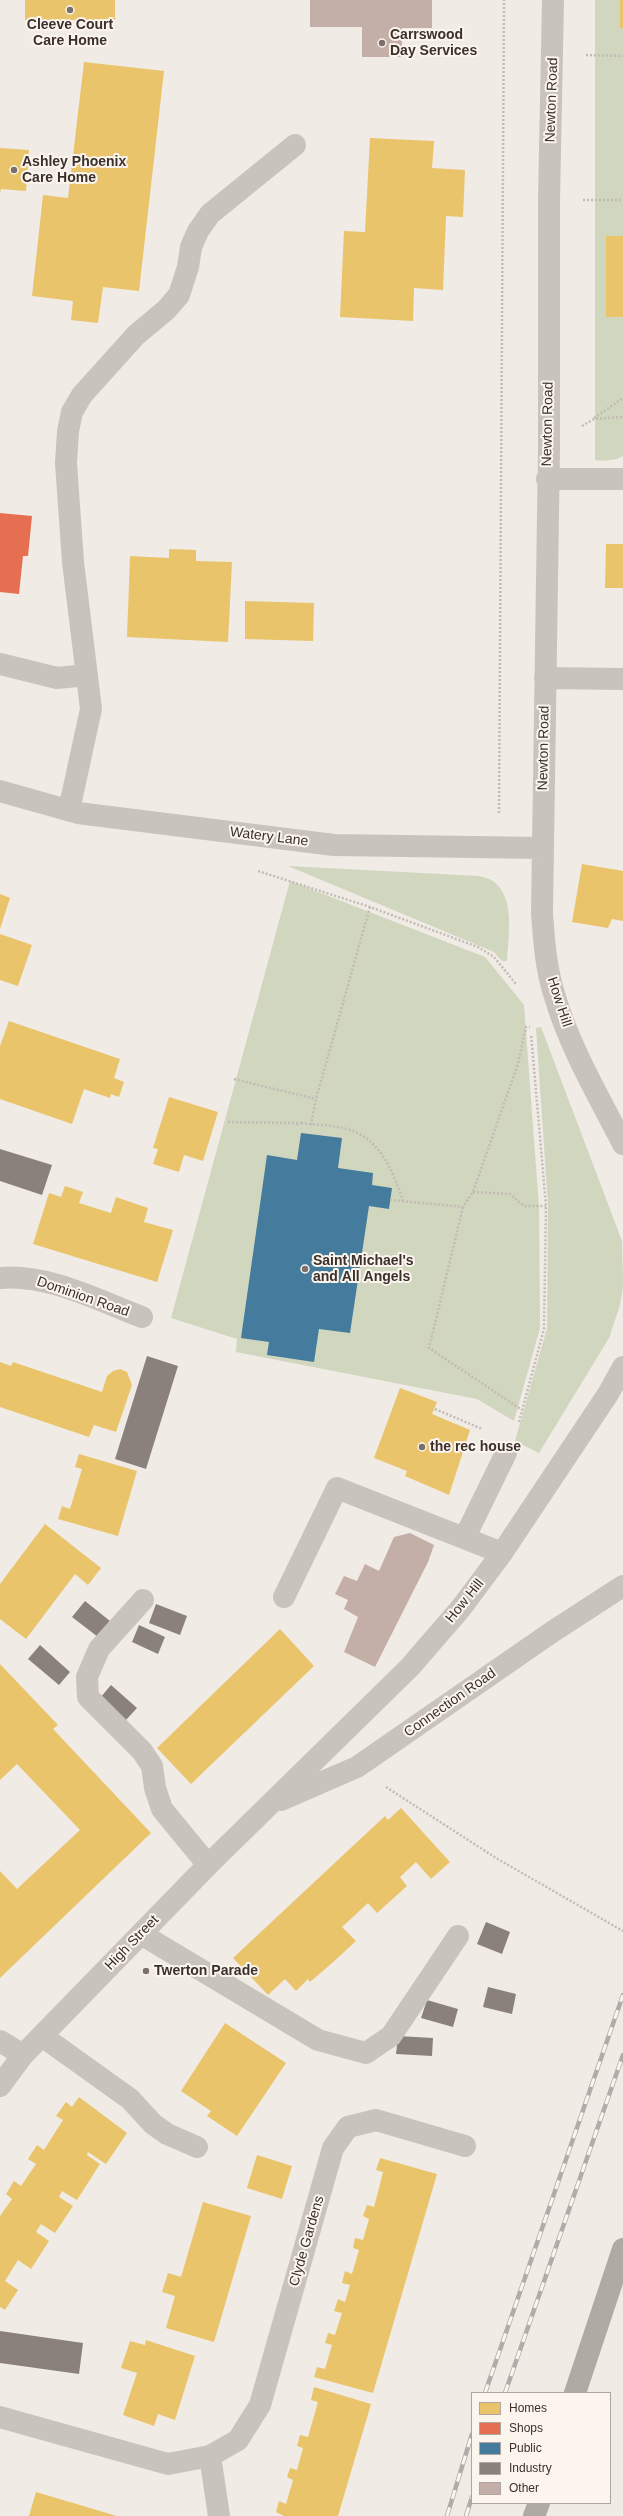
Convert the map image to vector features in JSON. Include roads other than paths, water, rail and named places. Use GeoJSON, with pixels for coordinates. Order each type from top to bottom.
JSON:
{"type":"FeatureCollection","features":[{"type":"Feature","properties":{"kind":"highway"},"geometry":{"type":"LineString","coordinates":[[575,2392],[623,2249]]}},
{"type":"Feature","properties":{"kind":"highway"},"geometry":{"type":"LineString","coordinates":[[534,2516],[538,2504]]}},
{"type":"Feature","properties":{"kind":"street","name":"Newton Road"},"geometry":{"type":"LineString","coordinates":[[542,848],[549,200],[553,0]]}},
{"type":"Feature","properties":{"kind":"street"},"geometry":{"type":"LineString","coordinates":[[69,810],[91,709],[73,562],[66,463],[68,431],[72,412],[82,396],[136,335],[166,310],[179,295],[188,268],[191,247],[198,231],[210,214],[295,145]]}},
{"type":"Feature","properties":{"kind":"street"},"geometry":{"type":"LineString","coordinates":[[547,479],[623,479]]}},
{"type":"Feature","properties":{"kind":"street"},"geometry":{"type":"LineString","coordinates":[[0,664],[57,678],[87,674]]}},
{"type":"Feature","properties":{"kind":"street"},"geometry":{"type":"LineString","coordinates":[[545,678],[623,679]]}},
{"type":"Feature","properties":{"kind":"street","name":"Watery Lane"},"geometry":{"type":"LineString","coordinates":[[0,791],[69,810],[334,845],[542,848]]}},
{"type":"Feature","properties":{"kind":"street","name":"How Hill"},"geometry":{"type":"LineString","coordinates":[[542,848],[542,913],[546,956],[555,997],[571,1040],[623,1144]]}},
{"type":"Feature","properties":{"kind":"street","name":"Dominion Road"},"geometry":{"type":"LineString","coordinates":[[0,1278],[20,1277],[59,1286],[142,1317]]}},
{"type":"Feature","properties":{"kind":"street","name":"How Hill"},"geometry":{"type":"LineString","coordinates":[[269,1804],[410,1666],[461,1608],[502,1553],[608,1394],[623,1368]]}},
{"type":"Feature","properties":{"kind":"street"},"geometry":{"type":"LineString","coordinates":[[466,1537],[506,1453]]}},
{"type":"Feature","properties":{"kind":"street"},"geometry":{"type":"LineString","coordinates":[[284,1597],[337,1488],[466,1537],[502,1553]]}},
{"type":"Feature","properties":{"kind":"street","name":"Connection Road"},"geometry":{"type":"LineString","coordinates":[[269,1804],[357,1767],[552,1632],[623,1586]]}},
{"type":"Feature","properties":{"kind":"street"},"geometry":{"type":"LineString","coordinates":[[143,1600],[98,1649],[87,1677],[88,1697],[142,1751],[152,1766],[155,1788],[162,1809],[208,1865]]}},
{"type":"Feature","properties":{"kind":"street","name":"High Street"},"geometry":{"type":"LineString","coordinates":[[0,2086],[23,2055],[269,1804]]}},
{"type":"Feature","properties":{"kind":"street"},"geometry":{"type":"LineString","coordinates":[[141,1934],[318,2040],[366,2053],[391,2036],[458,1936]]}},
{"type":"Feature","properties":{"kind":"street"},"geometry":{"type":"LineString","coordinates":[[42,2036],[130,2099],[153,2124],[167,2134],[197,2147]]}},
{"type":"Feature","properties":{"kind":"street"},"geometry":{"type":"LineString","coordinates":[[0,2041],[23,2055]]}},
{"type":"Feature","properties":{"kind":"street","name":"Clyde Gardens"},"geometry":{"type":"LineString","coordinates":[[0,2417],[168,2464],[210,2456],[238,2440],[260,2405],[333,2148],[348,2127],[376,2120],[465,2146]]}},
{"type":"Feature","properties":{"kind":"street"},"geometry":{"type":"LineString","coordinates":[[210,2456],[219,2516]]}},
{"type":"Feature","properties":{"kind":"railway"},"geometry":{"type":"LineString","coordinates":[[485,2392],[623,1995]]}},
{"type":"Feature","properties":{"kind":"railway"},"geometry":{"type":"LineString","coordinates":[[505,2392],[623,2055]]}},
{"type":"Feature","properties":{"kind":"railway"},"geometry":{"type":"LineString","coordinates":[[447,2516],[471,2437]]}},
{"type":"Feature","properties":{"kind":"railway"},"geometry":{"type":"LineString","coordinates":[[466,2516],[471,2500]]}},
{"type":"Feature","properties":{"kind":"place","name":"Cleeve Court Care Home"},"geometry":{"type":"Point","coordinates":[70,10]}},
{"type":"Feature","properties":{"kind":"place","name":"Carrswood Day Services"},"geometry":{"type":"Point","coordinates":[382,43]}},
{"type":"Feature","properties":{"kind":"place","name":"Ashley Phoenix Care Home"},"geometry":{"type":"Point","coordinates":[14,170]}},
{"type":"Feature","properties":{"kind":"place","name":"Saint Michael's and All Angels"},"geometry":{"type":"Point","coordinates":[305,1269]}},
{"type":"Feature","properties":{"kind":"place","name":"the rec house"},"geometry":{"type":"Point","coordinates":[422,1447]}},
{"type":"Feature","properties":{"kind":"place","name":"Twerton Parade"},"geometry":{"type":"Point","coordinates":[146,1971]}}]}
